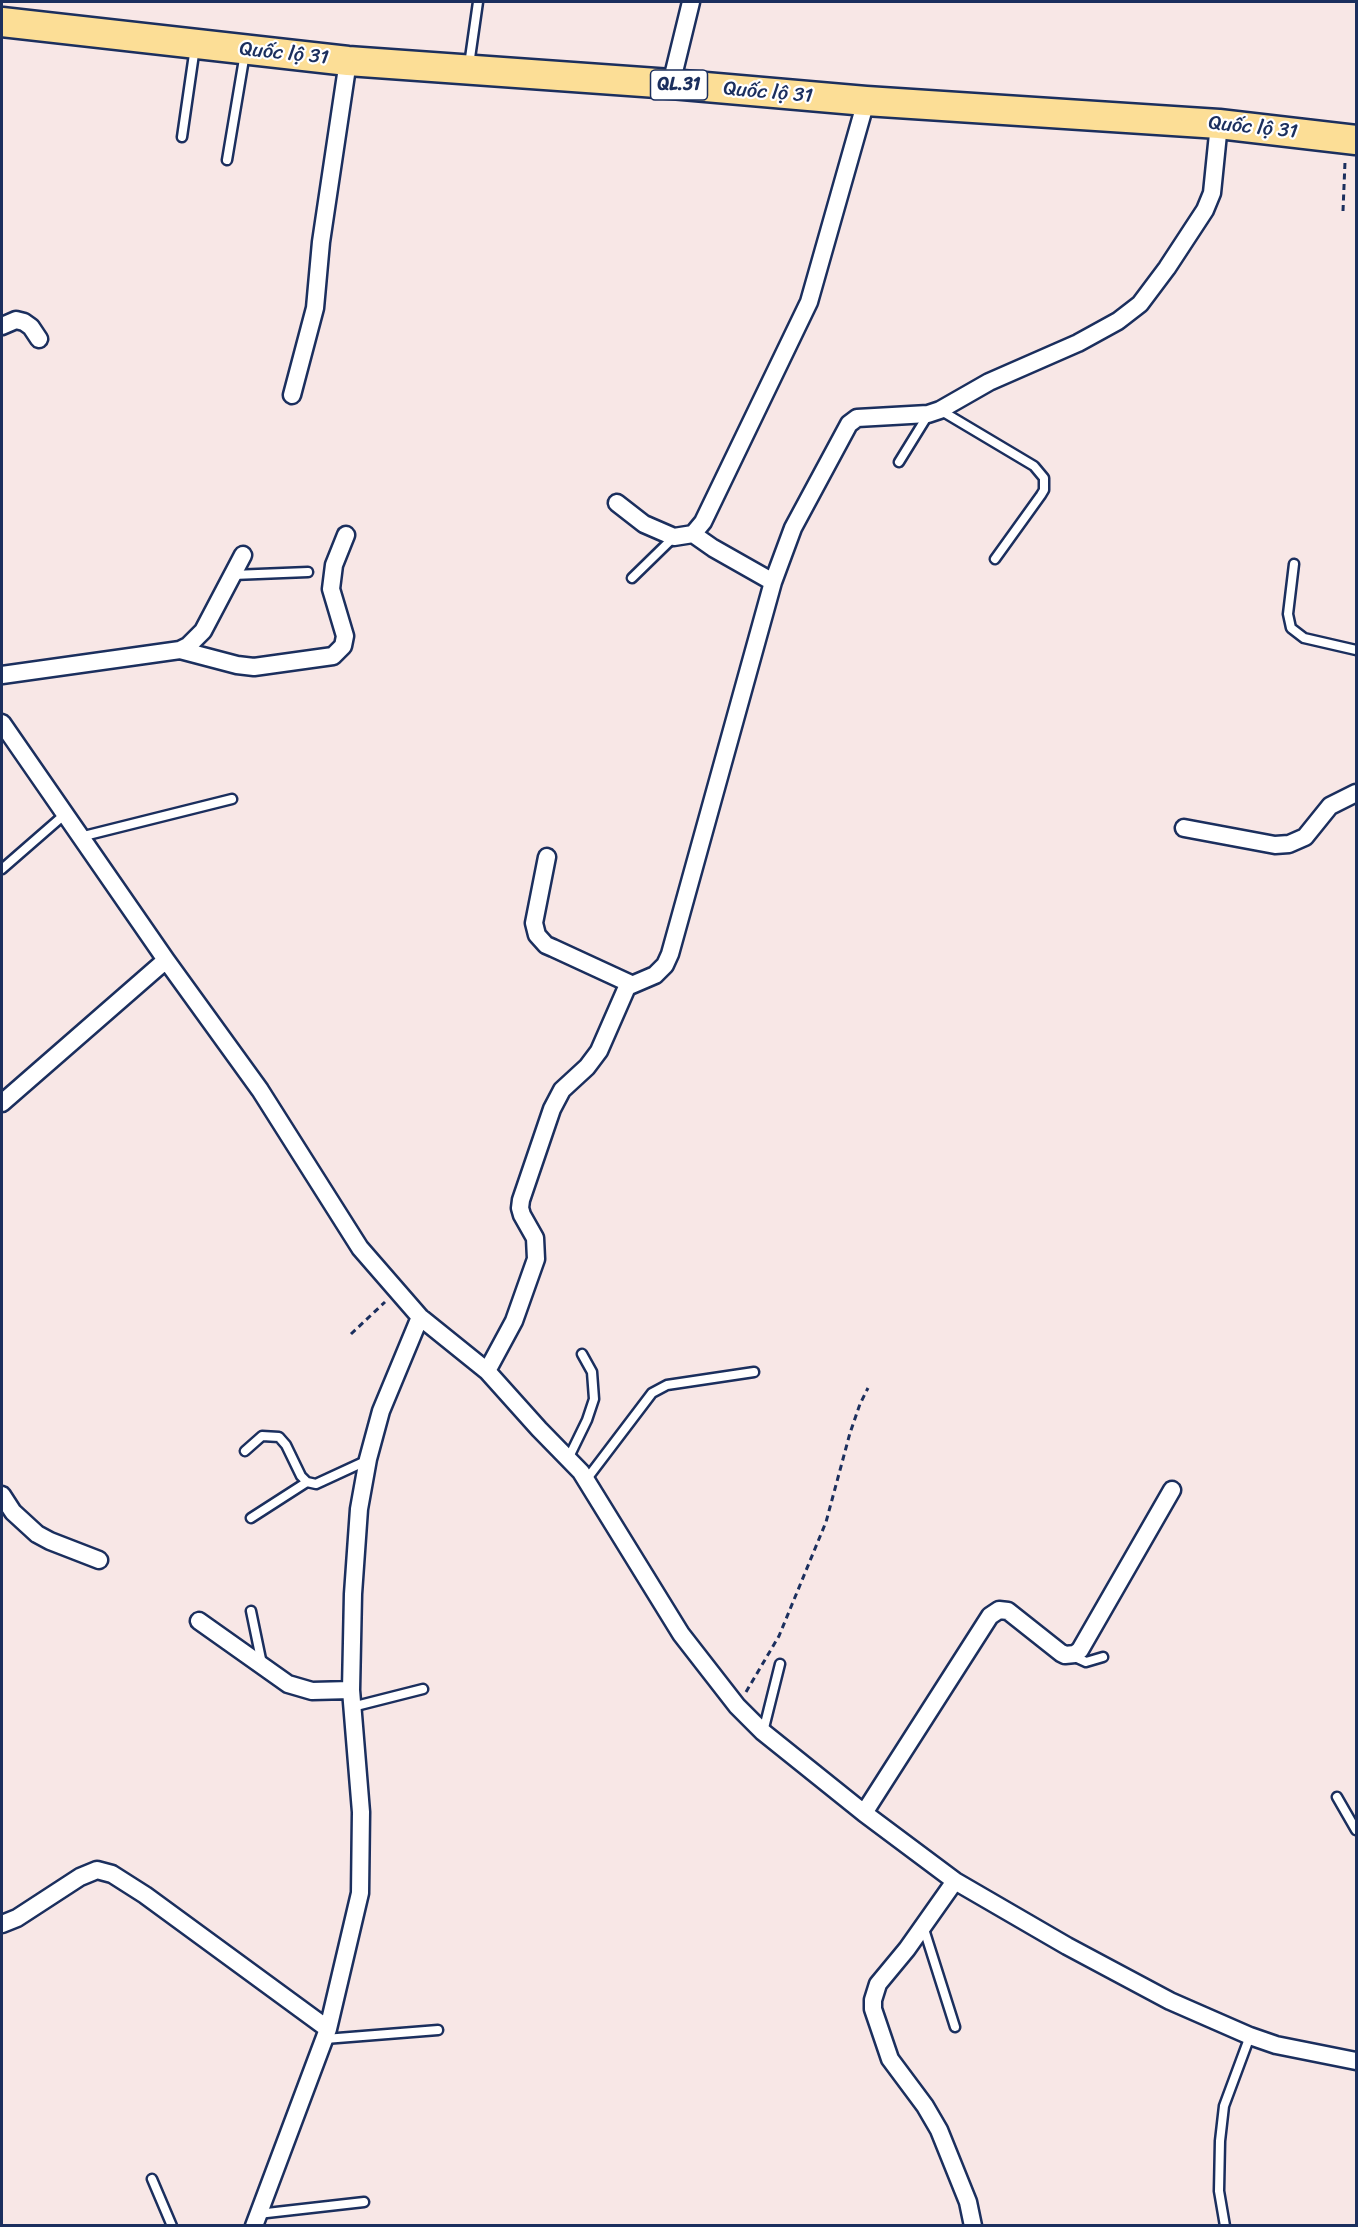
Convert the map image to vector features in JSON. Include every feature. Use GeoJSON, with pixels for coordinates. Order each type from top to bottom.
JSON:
{"type":"FeatureCollection","features":[{"type":"Feature","properties":{"kind":"highway","name":"Quốc lộ 31"},"geometry":{"type":"LineString","coordinates":[[2,22],[348,61],[671,84],[866,101],[1219,124],[1352,140]]}},
{"type":"Feature","properties":{"kind":"street"},"geometry":{"type":"LineString","coordinates":[[671,84],[691,2]]}},
{"type":"Feature","properties":{"kind":"street"},"geometry":{"type":"LineString","coordinates":[[292,395],[315,308],[321,242],[348,61]]}},
{"type":"Feature","properties":{"kind":"street"},"geometry":{"type":"LineString","coordinates":[[617,503],[644,524],[674,537],[693,534],[703,522],[809,302],[866,101]]}},
{"type":"Feature","properties":{"kind":"street"},"geometry":{"type":"LineString","coordinates":[[487,1371],[514,1321],[536,1259],[535,1238],[522,1215],[521,1200],[552,1109],[562,1090],[599,1051],[623,992],[631,984],[650,979],[655,975],[665,965],[670,954],[773,582],[793,528],[849,424],[856,418],[934,412],[989,382],[1078,343],[1118,321],[1140,304],[1167,268],[1209,201],[1212,193],[1219,124]]}},
{"type":"Feature","properties":{"kind":"street"},"geometry":{"type":"LineString","coordinates":[[2,326],[16,320],[24,322],[31,327],[39,339]]}},
{"type":"Feature","properties":{"kind":"street"},"geometry":{"type":"LineString","coordinates":[[693,534],[773,582]]}},
{"type":"Feature","properties":{"kind":"street"},"geometry":{"type":"LineString","coordinates":[[2,675],[180,650],[237,665],[254,667],[333,656],[343,646],[345,636],[331,589],[334,565],[346,535]]}},
{"type":"Feature","properties":{"kind":"street"},"geometry":{"type":"LineString","coordinates":[[180,650],[198,637],[243,555]]}},
{"type":"Feature","properties":{"kind":"street"},"geometry":{"type":"LineString","coordinates":[[2,723],[64,815],[260,1090],[360,1248],[420,1317],[487,1371],[586,1480],[681,1634],[737,1706],[763,1732],[864,1813],[955,1881],[1067,1946],[1170,2001],[1250,2036],[1276,2045],[1356,2061]]}},
{"type":"Feature","properties":{"kind":"street"},"geometry":{"type":"LineString","coordinates":[[1184,828],[1275,845],[1289,844],[1305,837],[1330,806],[1356,793]]}},
{"type":"Feature","properties":{"kind":"street"},"geometry":{"type":"LineString","coordinates":[[547,857],[534,923],[537,935],[546,945],[631,984]]}},
{"type":"Feature","properties":{"kind":"street"},"geometry":{"type":"LineString","coordinates":[[2,1103],[166,960]]}},
{"type":"Feature","properties":{"kind":"street"},"geometry":{"type":"LineString","coordinates":[[256,2220],[326,2034],[360,1893],[361,1812],[351,1690],[353,1594],[359,1509],[368,1460],[381,1412],[420,1317]]}},
{"type":"Feature","properties":{"kind":"street"},"geometry":{"type":"LineString","coordinates":[[864,1813],[990,1616],[995,1612],[1008,1611],[1061,1653],[1073,1655],[1080,1650],[1172,1490]]}},
{"type":"Feature","properties":{"kind":"street"},"geometry":{"type":"LineString","coordinates":[[2,1495],[13,1512],[37,1534],[99,1560]]}},
{"type":"Feature","properties":{"kind":"street"},"geometry":{"type":"LineString","coordinates":[[199,1620],[288,1684],[312,1691],[351,1690]]}},
{"type":"Feature","properties":{"kind":"street"},"geometry":{"type":"LineString","coordinates":[[2,1924],[17,1918],[80,1877],[97,1870],[112,1874],[145,1895],[326,2034]]}},
{"type":"Feature","properties":{"kind":"street"},"geometry":{"type":"LineString","coordinates":[[955,1881],[878,1984],[873,2000],[874,2016],[890,2059],[925,2106],[939,2130],[969,2202],[973,2226]]}},
{"type":"Feature","properties":{"kind":"lane"},"geometry":{"type":"LineString","coordinates":[[468,69],[478,2]]}},
{"type":"Feature","properties":{"kind":"lane"},"geometry":{"type":"LineString","coordinates":[[182,137],[196,44]]}},
{"type":"Feature","properties":{"kind":"lane"},"geometry":{"type":"LineString","coordinates":[[228,160],[246,49]]}},
{"type":"Feature","properties":{"kind":"lane"},"geometry":{"type":"LineString","coordinates":[[899,462],[934,412],[1034,466],[1044,478],[1044,490],[995,559]]}},
{"type":"Feature","properties":{"kind":"lane"},"geometry":{"type":"LineString","coordinates":[[632,578],[674,537]]}},
{"type":"Feature","properties":{"kind":"lane"},"geometry":{"type":"LineString","coordinates":[[1294,564],[1288,614],[1291,628],[1304,638],[1356,650]]}},
{"type":"Feature","properties":{"kind":"lane"},"geometry":{"type":"LineString","coordinates":[[232,575],[308,572]]}},
{"type":"Feature","properties":{"kind":"lane"},"geometry":{"type":"LineString","coordinates":[[80,837],[232,799]]}},
{"type":"Feature","properties":{"kind":"lane"},"geometry":{"type":"LineString","coordinates":[[2,869],[64,815]]}},
{"type":"Feature","properties":{"kind":"lane"},"geometry":{"type":"LineString","coordinates":[[568,1459],[587,1420],[594,1399],[592,1372],[582,1354]]}},
{"type":"Feature","properties":{"kind":"lane"},"geometry":{"type":"LineString","coordinates":[[586,1480],[652,1393],[667,1386],[754,1372]]}},
{"type":"Feature","properties":{"kind":"lane"},"geometry":{"type":"LineString","coordinates":[[245,1451],[262,1436],[279,1437],[286,1445],[301,1476],[307,1482],[320,1484],[368,1460]]}},
{"type":"Feature","properties":{"kind":"lane"},"geometry":{"type":"LineString","coordinates":[[251,1518],[307,1482]]}},
{"type":"Feature","properties":{"kind":"lane"},"geometry":{"type":"LineString","coordinates":[[251,1611],[263,1668]]}},
{"type":"Feature","properties":{"kind":"lane"},"geometry":{"type":"LineString","coordinates":[[1073,1655],[1086,1662],[1103,1657]]}},
{"type":"Feature","properties":{"kind":"lane"},"geometry":{"type":"LineString","coordinates":[[763,1732],[780,1664]]}},
{"type":"Feature","properties":{"kind":"lane"},"geometry":{"type":"LineString","coordinates":[[352,1707],[423,1689]]}},
{"type":"Feature","properties":{"kind":"lane"},"geometry":{"type":"LineString","coordinates":[[1337,1797],[1356,1830]]}},
{"type":"Feature","properties":{"kind":"lane"},"geometry":{"type":"LineString","coordinates":[[923,1926],[956,2027]]}},
{"type":"Feature","properties":{"kind":"lane"},"geometry":{"type":"LineString","coordinates":[[326,2034],[438,2030]]}},
{"type":"Feature","properties":{"kind":"lane"},"geometry":{"type":"LineString","coordinates":[[1225,2226],[1219,2192],[1220,2141],[1224,2106],[1250,2036]]}},
{"type":"Feature","properties":{"kind":"lane"},"geometry":{"type":"LineString","coordinates":[[152,2179],[172,2226]]}},
{"type":"Feature","properties":{"kind":"lane"},"geometry":{"type":"LineString","coordinates":[[256,2220],[364,2202]]}},
{"type":"Feature","properties":{"kind":"path"},"geometry":{"type":"LineString","coordinates":[[1343,211],[1352,140]]}},
{"type":"Feature","properties":{"kind":"path"},"geometry":{"type":"LineString","coordinates":[[351,1334],[397,1291]]}},
{"type":"Feature","properties":{"kind":"path"},"geometry":{"type":"LineString","coordinates":[[737,1706],[779,1636],[826,1522],[850,1433],[868,1388]]}}]}
